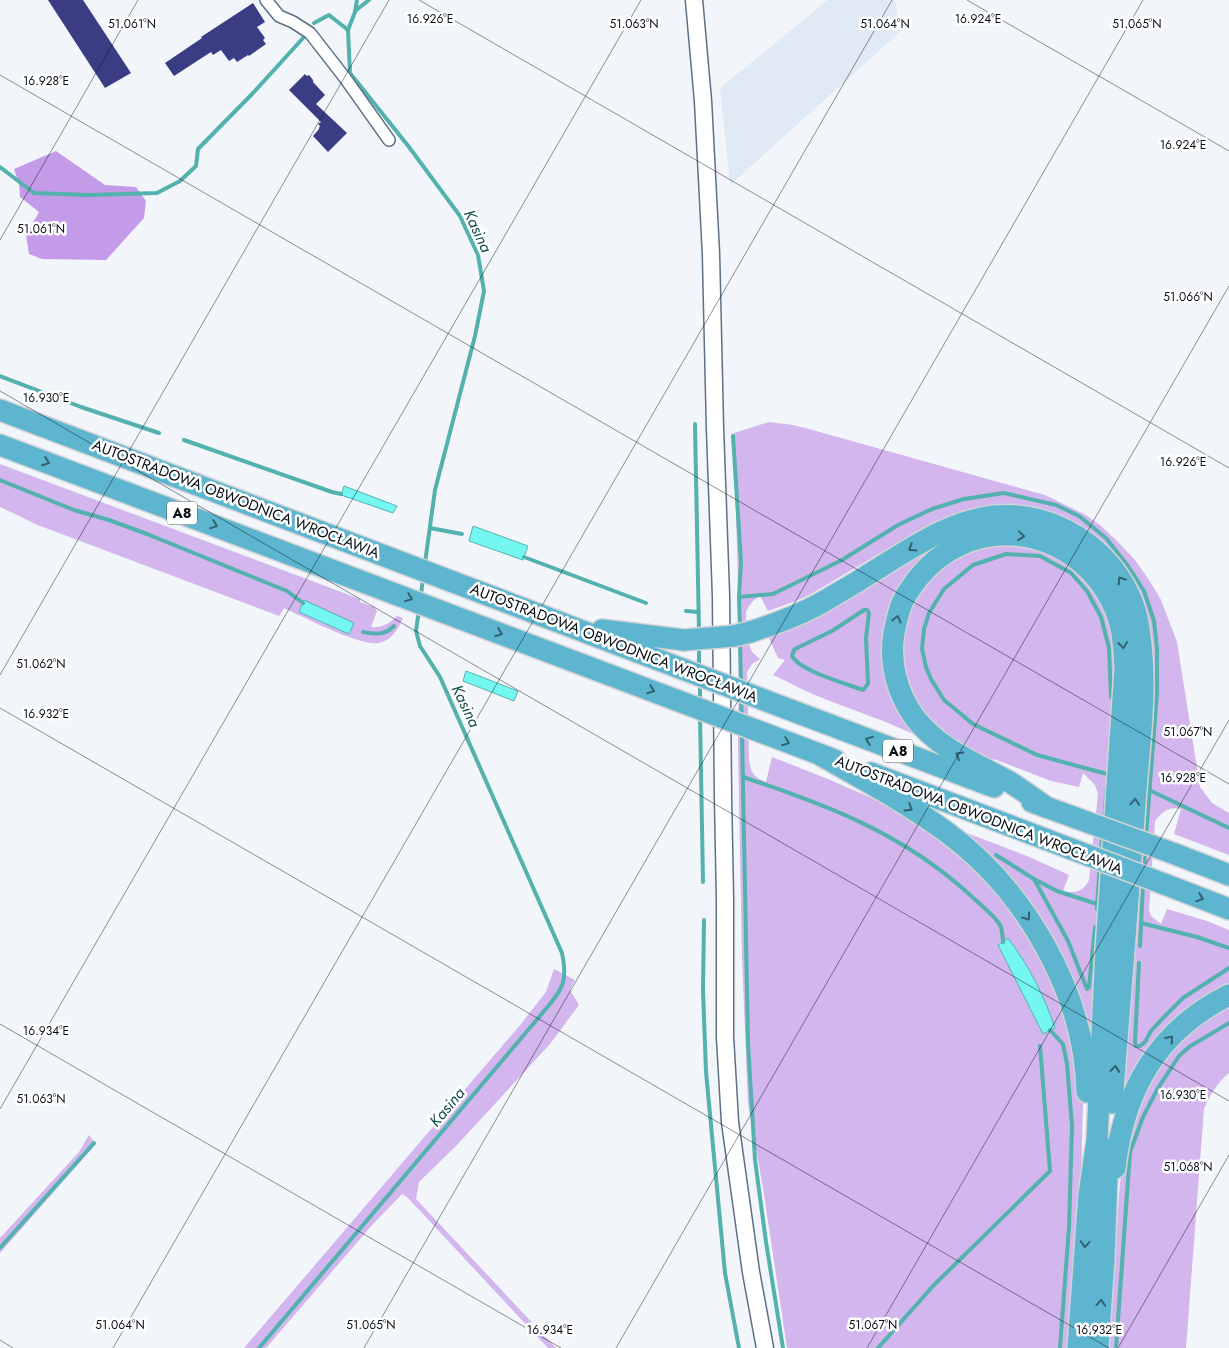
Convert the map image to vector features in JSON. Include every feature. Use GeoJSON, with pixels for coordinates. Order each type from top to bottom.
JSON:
{"type":"FeatureCollection","features":[{"type":"Feature","properties":{"kind":"highway","name":"AUTOSTRADOWA OBWODNICA WROCŁAWIA"},"geometry":{"type":"LineString","coordinates":[[0,410],[1229,875]]}},
{"type":"Feature","properties":{"kind":"highway","name":"AUTOSTRADOWA OBWODNICA WROCŁAWIA"},"geometry":{"type":"LineString","coordinates":[[0,444],[1229,909]]}},
{"type":"Feature","properties":{"kind":"highway"},"geometry":{"type":"LineString","coordinates":[[568,625],[684,640],[734,636],[750,632],[790,619],[819,604],[930,536],[964,522],[996,516],[1030,518],[1075,534],[1103,556],[1114,569],[1125,586],[1138,620],[1143,662],[1143,685],[1128,904],[1106,1175],[1104,1257],[1098,1348]]}},
{"type":"Feature","properties":{"kind":"highway"},"geometry":{"type":"LineString","coordinates":[[1046,807],[1010,782],[955,753],[926,732],[914,717],[898,686],[892,656],[896,620],[902,603],[912,586],[935,560],[958,545],[989,536],[1019,535],[1055,546],[1073,555],[1089,569],[1103,587],[1113,604],[1120,623],[1125,669],[1106,959],[1097,1140],[1089,1195],[1078,1348]]}},
{"type":"Feature","properties":{"kind":"highway"},"geometry":{"type":"LineString","coordinates":[[822,756],[909,807],[952,836],[997,877],[1038,932],[1066,988],[1084,1053],[1087,1079],[1089,1195]]}},
{"type":"Feature","properties":{"kind":"highway"},"geometry":{"type":"LineString","coordinates":[[1104,1257],[1118,1144],[1127,1110],[1140,1081],[1155,1056],[1183,1025],[1229,995]]}},
{"type":"Feature","properties":{"kind":"main road"},"geometry":{"type":"LineString","coordinates":[[694,0],[703,101],[711,254],[721,596],[725,1037],[730,1122],[751,1272],[765,1348]]}},
{"type":"Feature","properties":{"kind":"street"},"geometry":{"type":"LineString","coordinates":[[266,0],[279,16],[310,33],[345,78],[388,140]]}},
{"type":"Feature","properties":{"kind":"shaded area"},"geometry":{"type":"Polygon","coordinates":[[[828,0],[895,0],[900,32],[730,185],[720,88],[828,0]]]}},
{"type":"Feature","properties":{"kind":"shaded area"},"geometry":{"type":"Polygon","coordinates":[[[56,151],[105,185],[136,187],[146,201],[144,218],[106,260],[42,259],[29,254],[26,235],[39,212],[20,197],[19,184],[14,169],[56,151]]]}},
{"type":"Feature","properties":{"kind":"shaded area"},"geometry":{"type":"Polygon","coordinates":[[[769,422],[809,429],[1045,495],[1084,514],[1100,525],[1135,560],[1161,600],[1177,642],[1200,787],[1212,803],[1229,813],[1229,855],[1174,834],[1181,809],[1173,808],[1163,812],[1155,821],[1149,910],[1151,916],[1161,924],[1167,909],[1229,930],[1229,987],[1124,1097],[1146,819],[1142,817],[1153,677],[1152,643],[1148,618],[1051,514],[885,557],[882,552],[796,601],[768,611],[760,596],[753,601],[746,612],[749,644],[752,652],[760,659],[752,664],[747,672],[749,759],[753,774],[766,782],[772,757],[890,806],[946,842],[1016,913],[1056,984],[1081,1076],[1083,1102],[1081,1183],[1071,1348],[787,1348],[763,1188],[748,1104],[742,958],[738,747],[739,624],[734,433],[769,422]]]}},
{"type":"Feature","properties":{"kind":"shaded area"},"geometry":{"type":"Polygon","coordinates":[[[0,464],[360,599],[360,602],[374,607],[377,611],[371,627],[385,625],[397,616],[403,618],[394,634],[384,642],[371,643],[359,640],[284,608],[279,616],[35,524],[0,507],[0,464]],[[304,601],[299,612],[349,634],[354,623],[304,601]]]}},
{"type":"Feature","properties":{"kind":"shaded area"},"geometry":{"type":"Polygon","coordinates":[[[1005,524],[1028,524],[1059,534],[1074,542],[1100,562],[1119,588],[1126,603],[1134,631],[1138,659],[1139,701],[1135,759],[1127,832],[1123,918],[1101,1182],[1090,1348],[1086,1348],[1112,957],[1118,823],[1124,791],[1130,695],[1128,635],[1125,620],[1117,601],[1108,583],[1096,567],[1082,554],[1048,536],[1029,531],[1008,529],[985,531],[963,538],[942,548],[924,562],[909,579],[897,598],[889,620],[885,643],[887,670],[894,695],[906,718],[923,739],[883,721],[809,693],[773,675],[785,660],[778,658],[768,636],[831,608],[936,542],[963,531],[1005,524]]]}},
{"type":"Feature","properties":{"kind":"shaded area"},"geometry":{"type":"Polygon","coordinates":[[[1007,544],[1045,551],[1076,572],[1087,582],[1103,607],[1108,621],[1114,652],[1115,668],[1092,1060],[1078,1009],[954,828],[1027,856],[1069,875],[1063,891],[1079,891],[1085,887],[1089,880],[1098,794],[1095,785],[1083,773],[1079,787],[1051,781],[994,759],[991,764],[946,738],[913,700],[901,659],[904,627],[915,596],[944,565],[980,547],[1007,544]]]}},
{"type":"Feature","properties":{"kind":"shaded area"},"geometry":{"type":"Polygon","coordinates":[[[554,969],[575,980],[570,990],[579,1005],[550,1044],[457,1145],[419,1182],[416,1199],[556,1348],[548,1348],[408,1198],[402,1194],[373,1224],[266,1348],[244,1348],[521,1024],[546,992],[554,969]]]}},
{"type":"Feature","properties":{"kind":"shaded area"},"geometry":{"type":"Polygon","coordinates":[[[1229,1003],[1229,1073],[1214,1090],[1204,1109],[1186,1348],[1108,1348],[1120,1183],[1128,1135],[1146,1087],[1174,1046],[1229,1003]]]}},
{"type":"Feature","properties":{"kind":"shaded area"},"geometry":{"type":"Polygon","coordinates":[[[89,1135],[96,1144],[0,1253],[0,1238],[79,1152],[89,1135]]]}},
{"type":"Feature","properties":{"kind":"water"},"geometry":{"type":"Polygon","coordinates":[[[344,486],[397,506],[393,513],[341,495],[344,486]]]}},
{"type":"Feature","properties":{"kind":"water"},"geometry":{"type":"Polygon","coordinates":[[[473,526],[528,546],[523,560],[469,541],[473,526]]]}},
{"type":"Feature","properties":{"kind":"water"},"geometry":{"type":"Polygon","coordinates":[[[304,600],[354,623],[349,634],[299,612],[304,600]]]}},
{"type":"Feature","properties":{"kind":"water"},"geometry":{"type":"Polygon","coordinates":[[[466,671],[518,691],[514,701],[463,681],[466,671]]]}},
{"type":"Feature","properties":{"kind":"water"},"geometry":{"type":"Polygon","coordinates":[[[1008,938],[1041,992],[1055,1028],[1043,1034],[998,945],[1008,938]]]}},
{"type":"Feature","properties":{"kind":"building"},"geometry":{"type":"Polygon","coordinates":[[[48,0],[83,0],[131,73],[105,88],[48,0]]]}},
{"type":"Feature","properties":{"kind":"building"},"geometry":{"type":"Polygon","coordinates":[[[253,3],[265,22],[257,27],[265,38],[263,40],[266,44],[237,62],[234,58],[229,61],[221,50],[213,55],[211,52],[174,76],[165,63],[253,3]]]}},
{"type":"Feature","properties":{"kind":"building"},"geometry":{"type":"Polygon","coordinates":[[[305,74],[309,75],[325,95],[316,104],[347,133],[328,152],[313,136],[319,129],[320,126],[318,124],[321,122],[289,90],[305,74]]]}},
{"type":"Feature","properties":{"kind":"waterway","name":"Kasina"},"geometry":{"type":"LineString","coordinates":[[357,0],[355,12],[348,30],[350,73],[409,147],[460,216],[478,255],[484,291],[475,336],[435,490],[425,563]]}},
{"type":"Feature","properties":{"kind":"waterway"},"geometry":{"type":"LineString","coordinates":[[355,11],[369,0]]}},
{"type":"Feature","properties":{"kind":"waterway"},"geometry":{"type":"LineString","coordinates":[[314,23],[329,15],[348,30]]}},
{"type":"Feature","properties":{"kind":"waterway"},"geometry":{"type":"LineString","coordinates":[[0,167],[34,193],[88,195],[157,193],[180,181],[196,166],[198,149],[304,37]]}},
{"type":"Feature","properties":{"kind":"waterway"},"geometry":{"type":"LineString","coordinates":[[0,376],[81,407],[159,433]]}},
{"type":"Feature","properties":{"kind":"waterway"},"geometry":{"type":"LineString","coordinates":[[695,424],[699,632]]}},
{"type":"Feature","properties":{"kind":"waterway"},"geometry":{"type":"LineString","coordinates":[[733,436],[741,562],[740,628]]}},
{"type":"Feature","properties":{"kind":"waterway"},"geometry":{"type":"LineString","coordinates":[[184,440],[341,494]]}},
{"type":"Feature","properties":{"kind":"waterway"},"geometry":{"type":"LineString","coordinates":[[0,480],[74,510],[147,534],[287,591],[303,603]]}},
{"type":"Feature","properties":{"kind":"waterway"},"geometry":{"type":"LineString","coordinates":[[739,597],[773,594],[842,560],[898,525],[932,509],[964,499],[1004,493],[1056,505],[1079,516],[1106,538],[1128,566],[1144,591],[1154,621],[1157,648],[1157,693],[1146,836]]}},
{"type":"Feature","properties":{"kind":"waterway"},"geometry":{"type":"LineString","coordinates":[[430,528],[462,534]]}},
{"type":"Feature","properties":{"kind":"waterway"},"geometry":{"type":"LineString","coordinates":[[1107,774],[1037,755],[973,724],[944,700],[931,679],[922,649],[924,629],[929,613],[944,589],[973,565],[1006,554],[1040,556],[1071,573],[1087,591],[1101,617],[1109,648],[1111,697]]}},
{"type":"Feature","properties":{"kind":"waterway"},"geometry":{"type":"LineString","coordinates":[[524,557],[646,603]]}},
{"type":"Feature","properties":{"kind":"waterway","name":"Kasina"},"geometry":{"type":"LineString","coordinates":[[421,595],[423,577]]}},
{"type":"Feature","properties":{"kind":"waterway","name":"Kasina"},"geometry":{"type":"LineString","coordinates":[[259,1348],[545,1010],[560,990],[564,978],[562,953],[440,677],[420,646],[416,631],[419,610]]}},
{"type":"Feature","properties":{"kind":"waterway"},"geometry":{"type":"LineString","coordinates":[[864,610],[867,610],[869,613],[866,638],[868,684],[863,690],[814,672],[797,662],[792,656],[797,648],[832,631],[864,610]]}},
{"type":"Feature","properties":{"kind":"waterway"},"geometry":{"type":"LineString","coordinates":[[686,611],[698,612]]}},
{"type":"Feature","properties":{"kind":"waterway"},"geometry":{"type":"LineString","coordinates":[[363,632],[383,633],[394,626]]}},
{"type":"Feature","properties":{"kind":"waterway"},"geometry":{"type":"LineString","coordinates":[[740,643],[741,683]]}},
{"type":"Feature","properties":{"kind":"waterway"},"geometry":{"type":"LineString","coordinates":[[699,646],[699,667]]}},
{"type":"Feature","properties":{"kind":"waterway"},"geometry":{"type":"LineString","coordinates":[[700,684],[700,702]]}},
{"type":"Feature","properties":{"kind":"waterway"},"geometry":{"type":"LineString","coordinates":[[741,698],[742,718]]}},
{"type":"Feature","properties":{"kind":"waterway"},"geometry":{"type":"LineString","coordinates":[[700,716],[703,882]]}},
{"type":"Feature","properties":{"kind":"waterway"},"geometry":{"type":"LineString","coordinates":[[742,733],[748,1043],[755,1160],[783,1348]]}},
{"type":"Feature","properties":{"kind":"waterway"},"geometry":{"type":"LineString","coordinates":[[743,777],[834,810],[862,823],[917,854],[969,894],[991,914],[1001,927],[1003,942]]}},
{"type":"Feature","properties":{"kind":"waterway"},"geometry":{"type":"LineString","coordinates":[[1104,821],[1107,785]]}},
{"type":"Feature","properties":{"kind":"waterway"},"geometry":{"type":"LineString","coordinates":[[1149,790],[1229,828]]}},
{"type":"Feature","properties":{"kind":"waterway"},"geometry":{"type":"LineString","coordinates":[[1101,853],[1102,835]]}},
{"type":"Feature","properties":{"kind":"waterway"},"geometry":{"type":"LineString","coordinates":[[1144,869],[1145,851]]}},
{"type":"Feature","properties":{"kind":"waterway"},"geometry":{"type":"LineString","coordinates":[[996,855],[1057,891],[1097,904],[1097,909]]}},
{"type":"Feature","properties":{"kind":"waterway"},"geometry":{"type":"LineString","coordinates":[[1097,904],[1100,867]]}},
{"type":"Feature","properties":{"kind":"waterway"},"geometry":{"type":"LineString","coordinates":[[1034,879],[1068,941],[1087,989],[1089,987],[1095,927]]}},
{"type":"Feature","properties":{"kind":"waterway"},"geometry":{"type":"LineString","coordinates":[[1140,946],[1143,883]]}},
{"type":"Feature","properties":{"kind":"waterway"},"geometry":{"type":"LineString","coordinates":[[704,920],[703,990],[706,1072],[725,1273],[739,1348]]}},
{"type":"Feature","properties":{"kind":"waterway"},"geometry":{"type":"LineString","coordinates":[[1141,923],[1197,937],[1229,948]]}},
{"type":"Feature","properties":{"kind":"waterway"},"geometry":{"type":"LineString","coordinates":[[1139,963],[1136,1046],[1140,1046],[1145,1042],[1151,1031],[1183,998],[1229,968]]}},
{"type":"Feature","properties":{"kind":"waterway"},"geometry":{"type":"LineString","coordinates":[[1116,1348],[1130,1152],[1143,1117],[1158,1088],[1179,1056],[1189,1047],[1229,1023]]}},
{"type":"Feature","properties":{"kind":"waterway"},"geometry":{"type":"LineString","coordinates":[[1050,1030],[1063,1044],[1067,1064],[1072,1126],[1069,1227],[1060,1348]]}},
{"type":"Feature","properties":{"kind":"waterway"},"geometry":{"type":"LineString","coordinates":[[878,1348],[933,1286],[1050,1171],[1040,1046]]}},
{"type":"Feature","properties":{"kind":"waterway"},"geometry":{"type":"LineString","coordinates":[[0,1248],[94,1143]]}}]}
